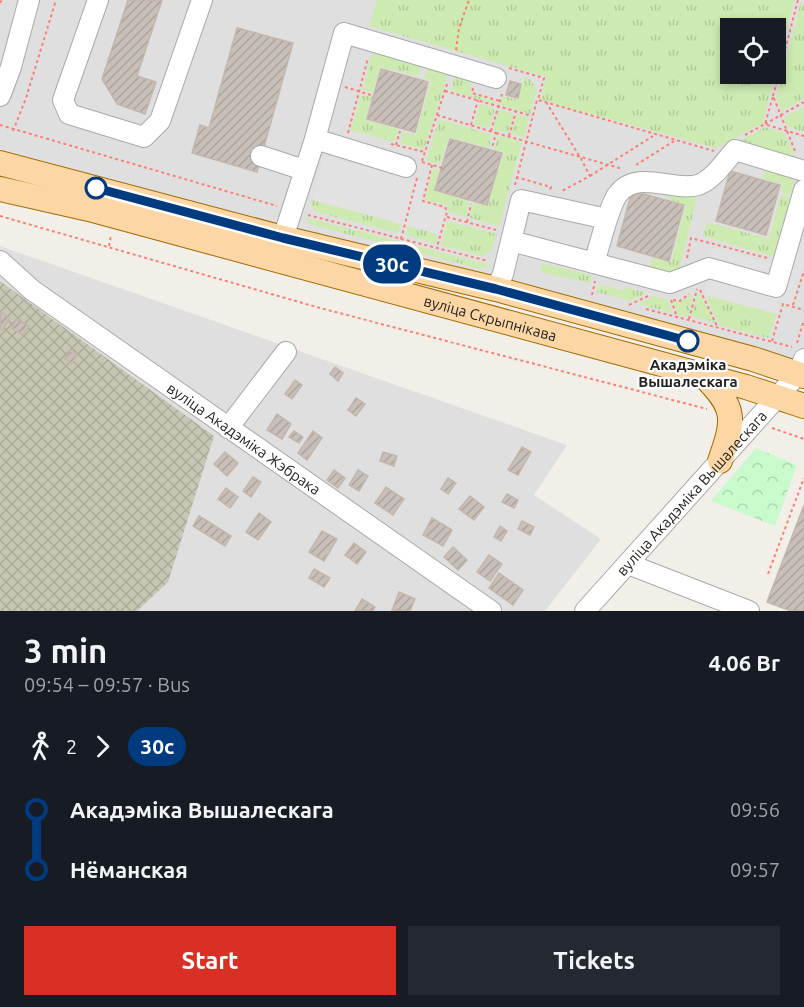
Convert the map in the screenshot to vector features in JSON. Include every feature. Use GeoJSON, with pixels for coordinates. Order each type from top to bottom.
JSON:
{"type":"FeatureCollection","features":[{"type":"Feature","properties":{"kind":"main road","name":"вуліца Скрыпнікава"},"geometry":{"type":"LineString","coordinates":[[0,162],[283,238],[500,282],[699,344],[802,370]]}},
{"type":"Feature","properties":{"kind":"main road","name":"вуліца Скрыпнікава"},"geometry":{"type":"LineString","coordinates":[[0,189],[89,209],[704,376],[804,406]]}},
{"type":"Feature","properties":{"kind":"main road"},"geometry":{"type":"LineString","coordinates":[[704,376],[723,395],[729,413],[730,433],[720,461]]}},
{"type":"Feature","properties":{"kind":"street"},"geometry":{"type":"LineString","coordinates":[[0,96],[11,67],[29,0]]}},
{"type":"Feature","properties":{"kind":"street"},"geometry":{"type":"LineString","coordinates":[[98,0],[63,100],[69,114],[144,137],[160,121],[202,0]]}},
{"type":"Feature","properties":{"kind":"street"},"geometry":{"type":"LineString","coordinates":[[283,238],[315,139],[344,33],[503,79]]}},
{"type":"Feature","properties":{"kind":"street"},"geometry":{"type":"LineString","coordinates":[[315,139],[413,171]]}},
{"type":"Feature","properties":{"kind":"street"},"geometry":{"type":"LineString","coordinates":[[594,263],[617,194],[626,186],[636,182],[698,185],[707,180],[735,150],[800,164]]}},
{"type":"Feature","properties":{"kind":"street"},"geometry":{"type":"LineString","coordinates":[[261,156],[304,170]]}},
{"type":"Feature","properties":{"kind":"street"},"geometry":{"type":"LineString","coordinates":[[507,236],[594,263],[670,283],[695,281],[709,268],[776,287],[804,190]]}},
{"type":"Feature","properties":{"kind":"street"},"geometry":{"type":"LineString","coordinates":[[500,282],[507,236],[521,200],[607,219]]}},
{"type":"Feature","properties":{"kind":"street","name":"вуліца Акадэміка Жэбрака"},"geometry":{"type":"LineString","coordinates":[[0,261],[32,290],[491,611]]}},
{"type":"Feature","properties":{"kind":"street"},"geometry":{"type":"LineString","coordinates":[[228,428],[286,352]]}},
{"type":"Feature","properties":{"kind":"street","name":"вуліца Акадэміка Вышалескага"},"geometry":{"type":"LineString","coordinates":[[585,611],[802,370]]}},
{"type":"Feature","properties":{"kind":"street"},"geometry":{"type":"LineString","coordinates":[[628,564],[749,611]]}},
{"type":"Feature","properties":{"kind":"path"},"geometry":{"type":"LineString","coordinates":[[13,131],[26,98],[56,0]]}},
{"type":"Feature","properties":{"kind":"path"},"geometry":{"type":"LineString","coordinates":[[442,168],[422,162],[454,64],[459,28],[469,0]]}},
{"type":"Feature","properties":{"kind":"path"},"geometry":{"type":"LineString","coordinates":[[765,124],[798,0]]}},
{"type":"Feature","properties":{"kind":"path"},"geometry":{"type":"LineString","coordinates":[[357,135],[348,133],[373,41]]}},
{"type":"Feature","properties":{"kind":"path"},"geometry":{"type":"LineString","coordinates":[[491,131],[503,79],[544,78],[514,188]]}},
{"type":"Feature","properties":{"kind":"path"},"geometry":{"type":"LineString","coordinates":[[359,91],[374,96]]}},
{"type":"Feature","properties":{"kind":"path"},"geometry":{"type":"LineString","coordinates":[[445,91],[533,116]]}},
{"type":"Feature","properties":{"kind":"path"},"geometry":{"type":"LineString","coordinates":[[772,96],[800,164]]}},
{"type":"Feature","properties":{"kind":"path"},"geometry":{"type":"LineString","coordinates":[[471,125],[478,100]]}},
{"type":"Feature","properties":{"kind":"path"},"geometry":{"type":"LineString","coordinates":[[538,100],[716,151]]}},
{"type":"Feature","properties":{"kind":"path"},"geometry":{"type":"LineString","coordinates":[[546,102],[590,176]]}},
{"type":"Feature","properties":{"kind":"path"},"geometry":{"type":"LineString","coordinates":[[740,138],[804,102]]}},
{"type":"Feature","properties":{"kind":"path"},"geometry":{"type":"LineString","coordinates":[[509,136],[516,111]]}},
{"type":"Feature","properties":{"kind":"path"},"geometry":{"type":"LineString","coordinates":[[438,115],[629,170],[675,141]]}},
{"type":"Feature","properties":{"kind":"path"},"geometry":{"type":"LineString","coordinates":[[765,124],[804,136]]}},
{"type":"Feature","properties":{"kind":"path"},"geometry":{"type":"LineString","coordinates":[[0,125],[13,131],[292,210],[494,263],[500,282]]}},
{"type":"Feature","properties":{"kind":"path"},"geometry":{"type":"LineString","coordinates":[[396,145],[400,131]]}},
{"type":"Feature","properties":{"kind":"path"},"geometry":{"type":"LineString","coordinates":[[492,148],[496,133]]}},
{"type":"Feature","properties":{"kind":"path"},"geometry":{"type":"LineString","coordinates":[[556,194],[590,176],[655,135]]}},
{"type":"Feature","properties":{"kind":"path"},"geometry":{"type":"LineString","coordinates":[[386,142],[425,152]]}},
{"type":"Feature","properties":{"kind":"path"},"geometry":{"type":"LineString","coordinates":[[432,165],[423,201],[445,207],[447,212],[437,248]]}},
{"type":"Feature","properties":{"kind":"path"},"geometry":{"type":"LineString","coordinates":[[401,239],[413,171]]}},
{"type":"Feature","properties":{"kind":"path"},"geometry":{"type":"LineString","coordinates":[[516,177],[550,187],[549,193]]}},
{"type":"Feature","properties":{"kind":"path"},"geometry":{"type":"LineString","coordinates":[[466,222],[471,204]]}},
{"type":"Feature","properties":{"kind":"path"},"geometry":{"type":"LineString","coordinates":[[0,216],[320,308],[713,411],[716,417],[729,413]]}},
{"type":"Feature","properties":{"kind":"path"},"geometry":{"type":"LineString","coordinates":[[446,217],[507,236]]}},
{"type":"Feature","properties":{"kind":"path"},"geometry":{"type":"LineString","coordinates":[[109,246],[112,235]]}},
{"type":"Feature","properties":{"kind":"path"},"geometry":{"type":"LineString","coordinates":[[718,328],[686,263],[692,238],[776,261]]}},
{"type":"Feature","properties":{"kind":"path"},"geometry":{"type":"LineString","coordinates":[[793,307],[804,271]]}},
{"type":"Feature","properties":{"kind":"path"},"geometry":{"type":"LineString","coordinates":[[677,316],[670,300],[680,302],[695,281]]}},
{"type":"Feature","properties":{"kind":"path"},"geometry":{"type":"LineString","coordinates":[[688,320],[695,281]]}},
{"type":"Feature","properties":{"kind":"path"},"geometry":{"type":"LineString","coordinates":[[629,305],[651,294]]}},
{"type":"Feature","properties":{"kind":"path"},"geometry":{"type":"LineString","coordinates":[[620,302],[795,348],[804,320]]}},
{"type":"Feature","properties":{"kind":"path"},"geometry":{"type":"LineString","coordinates":[[772,341],[783,304],[804,310]]}},
{"type":"Feature","properties":{"kind":"path"},"geometry":{"type":"LineString","coordinates":[[755,423],[804,438]]}},
{"type":"Feature","properties":{"kind":"path"},"geometry":{"type":"LineString","coordinates":[[768,574],[804,478]]}},
{"type":"Feature","properties":{"kind":"shaded area"},"geometry":{"type":"Polygon","coordinates":[[[0,0],[804,0],[804,368],[0,149],[0,0]]]}},
{"type":"Feature","properties":{"kind":"shaded area"},"geometry":{"type":"Polygon","coordinates":[[[325,156],[425,182],[419,203],[445,210],[438,234],[313,200],[325,156]]]}},
{"type":"Feature","properties":{"kind":"shaded area"},"geometry":{"type":"Polygon","coordinates":[[[533,206],[603,224],[592,275],[523,258],[520,255],[533,206]]]}},
{"type":"Feature","properties":{"kind":"shaded area"},"geometry":{"type":"Polygon","coordinates":[[[804,226],[804,265],[791,304],[780,301],[804,226]]]}},
{"type":"Feature","properties":{"kind":"shaded area"},"geometry":{"type":"Polygon","coordinates":[[[0,246],[567,445],[534,495],[601,539],[545,611],[0,611],[0,246]]]}},
{"type":"Feature","properties":{"kind":"shaded area"},"geometry":{"type":"Polygon","coordinates":[[[710,247],[771,264],[767,277],[782,282],[776,314],[705,295],[708,275],[703,272],[710,247]]]}},
{"type":"Feature","properties":{"kind":"shaded area"},"geometry":{"type":"Polygon","coordinates":[[[0,281],[214,436],[168,582],[137,611],[0,611],[0,281]]]}},
{"type":"Feature","properties":{"kind":"green space"},"geometry":{"type":"Polygon","coordinates":[[[377,0],[794,0],[786,32],[786,18],[720,18],[720,84],[773,84],[763,123],[716,148],[540,100],[547,77],[369,26],[377,0]]]}},
{"type":"Feature","properties":{"kind":"green space"},"geometry":{"type":"Polygon","coordinates":[[[801,2],[804,3],[804,94],[802,100],[782,111],[776,98],[780,84],[786,84],[786,60],[801,2]]]}},
{"type":"Feature","properties":{"kind":"green space"},"geometry":{"type":"Polygon","coordinates":[[[372,53],[421,66],[418,76],[380,67],[373,92],[363,90],[372,53]]]}},
{"type":"Feature","properties":{"kind":"green space"},"geometry":{"type":"Polygon","coordinates":[[[427,68],[448,75],[424,149],[400,144],[404,132],[416,135],[431,80],[424,78],[427,68]]]}},
{"type":"Feature","properties":{"kind":"green space"},"geometry":{"type":"Polygon","coordinates":[[[455,75],[472,82],[470,94],[496,101],[496,104],[451,91],[455,75]]]}},
{"type":"Feature","properties":{"kind":"green space"},"geometry":{"type":"Polygon","coordinates":[[[524,77],[530,79],[537,90],[530,114],[500,105],[503,96],[518,100],[524,77]]]}},
{"type":"Feature","properties":{"kind":"green space"},"geometry":{"type":"Polygon","coordinates":[[[361,95],[372,97],[365,120],[398,129],[394,142],[351,130],[361,95]]]}},
{"type":"Feature","properties":{"kind":"green space"},"geometry":{"type":"Polygon","coordinates":[[[480,104],[495,108],[489,128],[474,124],[480,104]]]}},
{"type":"Feature","properties":{"kind":"green space"},"geometry":{"type":"Polygon","coordinates":[[[804,107],[804,132],[788,127],[783,118],[804,107]]]}},
{"type":"Feature","properties":{"kind":"green space"},"geometry":{"type":"Polygon","coordinates":[[[499,109],[514,114],[508,133],[493,129],[499,109]]]}},
{"type":"Feature","properties":{"kind":"green space"},"geometry":{"type":"Polygon","coordinates":[[[517,114],[529,118],[524,137],[511,134],[517,114]]]}},
{"type":"Feature","properties":{"kind":"green space"},"geometry":{"type":"Polygon","coordinates":[[[439,119],[492,135],[489,148],[449,137],[440,164],[426,161],[439,119]]]}},
{"type":"Feature","properties":{"kind":"green space"},"geometry":{"type":"Polygon","coordinates":[[[765,127],[784,133],[796,160],[739,141],[765,127]]]}},
{"type":"Feature","properties":{"kind":"green space"},"geometry":{"type":"Polygon","coordinates":[[[498,135],[522,142],[499,226],[470,218],[473,203],[488,206],[504,152],[494,149],[498,135]]]}},
{"type":"Feature","properties":{"kind":"green space"},"geometry":{"type":"Polygon","coordinates":[[[433,169],[439,170],[434,191],[469,201],[466,217],[449,212],[446,205],[425,200],[433,169]]]}},
{"type":"Feature","properties":{"kind":"green space"},"geometry":{"type":"Polygon","coordinates":[[[766,169],[793,179],[792,195],[781,192],[783,184],[763,179],[766,169]]]}},
{"type":"Feature","properties":{"kind":"green space"},"geometry":{"type":"Polygon","coordinates":[[[669,191],[697,197],[680,267],[667,274],[649,270],[652,258],[671,262],[686,205],[668,199],[669,191]]]}},
{"type":"Feature","properties":{"kind":"green space"},"geometry":{"type":"Polygon","coordinates":[[[781,195],[791,197],[774,257],[703,236],[707,222],[769,239],[781,195]]]}},
{"type":"Feature","properties":{"kind":"green space"},"geometry":{"type":"Polygon","coordinates":[[[313,200],[401,224],[398,233],[317,212],[311,207],[313,200]]]}},
{"type":"Feature","properties":{"kind":"green space"},"geometry":{"type":"Polygon","coordinates":[[[305,217],[490,265],[477,268],[309,224],[305,217]]]}},
{"type":"Feature","properties":{"kind":"green space"},"geometry":{"type":"Polygon","coordinates":[[[447,221],[497,234],[492,250],[482,256],[441,245],[447,221]]]}},
{"type":"Feature","properties":{"kind":"green space"},"geometry":{"type":"Polygon","coordinates":[[[408,226],[438,234],[435,244],[406,235],[408,226]]]}},
{"type":"Feature","properties":{"kind":"green space"},"geometry":{"type":"Polygon","coordinates":[[[542,263],[592,275],[590,283],[540,272],[542,263]]]}},
{"type":"Feature","properties":{"kind":"green space"},"geometry":{"type":"Polygon","coordinates":[[[599,284],[624,291],[626,287],[647,293],[630,301],[596,292],[599,284]]]}},
{"type":"Feature","properties":{"kind":"green space"},"geometry":{"type":"Polygon","coordinates":[[[698,291],[715,323],[691,316],[698,291]]]}},
{"type":"Feature","properties":{"kind":"green space"},"geometry":{"type":"Polygon","coordinates":[[[693,294],[688,317],[677,314],[672,300],[680,302],[693,294]]]}},
{"type":"Feature","properties":{"kind":"green space"},"geometry":{"type":"Polygon","coordinates":[[[705,295],[776,314],[769,338],[719,325],[705,295]]]}},
{"type":"Feature","properties":{"kind":"green space"},"geometry":{"type":"Polygon","coordinates":[[[654,296],[667,300],[673,313],[638,304],[654,296]]]}},
{"type":"Feature","properties":{"kind":"green space"},"geometry":{"type":"Polygon","coordinates":[[[756,448],[797,465],[775,526],[711,501],[756,448]]]}},
{"type":"Feature","properties":{"kind":"building"},"geometry":{"type":"Polygon","coordinates":[[[128,0],[162,0],[137,76],[156,82],[145,114],[117,104],[102,79],[128,0]]]}},
{"type":"Feature","properties":{"kind":"building"},"geometry":{"type":"Polygon","coordinates":[[[237,28],[293,43],[257,172],[192,153],[200,125],[209,128],[237,28]]]}},
{"type":"Feature","properties":{"kind":"building"},"geometry":{"type":"Polygon","coordinates":[[[381,69],[428,82],[415,132],[367,119],[381,69]]]}},
{"type":"Feature","properties":{"kind":"building"},"geometry":{"type":"Polygon","coordinates":[[[510,81],[521,84],[518,98],[506,95],[510,81]]]}},
{"type":"Feature","properties":{"kind":"building"},"geometry":{"type":"Polygon","coordinates":[[[450,139],[502,153],[487,205],[435,190],[450,139]]]}},
{"type":"Feature","properties":{"kind":"building"},"geometry":{"type":"Polygon","coordinates":[[[730,171],[780,185],[766,235],[716,221],[730,171]]]}},
{"type":"Feature","properties":{"kind":"building"},"geometry":{"type":"Polygon","coordinates":[[[632,191],[684,205],[669,261],[617,246],[632,191]]]}},
{"type":"Feature","properties":{"kind":"building"},"geometry":{"type":"Polygon","coordinates":[[[1,312],[10,318],[2,330],[0,329],[1,312]]]}},
{"type":"Feature","properties":{"kind":"building"},"geometry":{"type":"Polygon","coordinates":[[[17,319],[29,326],[23,335],[11,328],[17,319]]]}},
{"type":"Feature","properties":{"kind":"building"},"geometry":{"type":"Polygon","coordinates":[[[70,350],[77,354],[72,363],[65,359],[70,350]]]}},
{"type":"Feature","properties":{"kind":"building"},"geometry":{"type":"Polygon","coordinates":[[[335,367],[343,373],[338,381],[330,374],[335,367]]]}},
{"type":"Feature","properties":{"kind":"building"},"geometry":{"type":"Polygon","coordinates":[[[295,380],[302,385],[292,399],[285,394],[295,380]]]}},
{"type":"Feature","properties":{"kind":"building"},"geometry":{"type":"Polygon","coordinates":[[[356,398],[365,404],[356,416],[348,410],[356,398]]]}},
{"type":"Feature","properties":{"kind":"building"},"geometry":{"type":"Polygon","coordinates":[[[277,414],[291,424],[282,439],[267,430],[277,414]]]}},
{"type":"Feature","properties":{"kind":"building"},"geometry":{"type":"Polygon","coordinates":[[[294,431],[303,437],[299,443],[289,437],[294,431]]]}},
{"type":"Feature","properties":{"kind":"building"},"geometry":{"type":"Polygon","coordinates":[[[313,431],[322,438],[307,460],[298,453],[313,431]]]}},
{"type":"Feature","properties":{"kind":"building"},"geometry":{"type":"Polygon","coordinates":[[[522,447],[531,452],[518,475],[508,470],[522,447]]]}},
{"type":"Feature","properties":{"kind":"building"},"geometry":{"type":"Polygon","coordinates":[[[225,452],[238,463],[227,476],[214,464],[225,452]]]}},
{"type":"Feature","properties":{"kind":"building"},"geometry":{"type":"Polygon","coordinates":[[[383,452],[397,456],[394,466],[380,461],[383,452]]]}},
{"type":"Feature","properties":{"kind":"building"},"geometry":{"type":"Polygon","coordinates":[[[334,470],[345,478],[338,488],[327,480],[334,470]]]}},
{"type":"Feature","properties":{"kind":"building"},"geometry":{"type":"Polygon","coordinates":[[[358,470],[368,476],[359,491],[349,485],[358,470]]]}},
{"type":"Feature","properties":{"kind":"building"},"geometry":{"type":"Polygon","coordinates":[[[253,477],[261,482],[251,497],[243,491],[253,477]]]}},
{"type":"Feature","properties":{"kind":"building"},"geometry":{"type":"Polygon","coordinates":[[[448,478],[456,483],[448,494],[441,489],[448,478]]]}},
{"type":"Feature","properties":{"kind":"building"},"geometry":{"type":"Polygon","coordinates":[[[386,487],[404,499],[393,515],[375,503],[386,487]]]}},
{"type":"Feature","properties":{"kind":"building"},"geometry":{"type":"Polygon","coordinates":[[[226,488],[238,497],[230,508],[218,499],[226,488]]]}},
{"type":"Feature","properties":{"kind":"building"},"geometry":{"type":"Polygon","coordinates":[[[507,494],[518,500],[514,508],[502,502],[507,494]]]}},
{"type":"Feature","properties":{"kind":"building"},"geometry":{"type":"Polygon","coordinates":[[[470,496],[484,507],[474,520],[459,509],[470,496]]]}},
{"type":"Feature","properties":{"kind":"building"},"geometry":{"type":"Polygon","coordinates":[[[804,505],[804,611],[791,611],[767,602],[804,505]]]}},
{"type":"Feature","properties":{"kind":"building"},"geometry":{"type":"Polygon","coordinates":[[[259,513],[271,522],[258,540],[246,532],[259,513]]]}},
{"type":"Feature","properties":{"kind":"building"},"geometry":{"type":"Polygon","coordinates":[[[199,516],[231,536],[225,546],[193,526],[199,516]]]}},
{"type":"Feature","properties":{"kind":"building"},"geometry":{"type":"Polygon","coordinates":[[[432,518],[452,530],[443,546],[423,535],[432,518]]]}},
{"type":"Feature","properties":{"kind":"building"},"geometry":{"type":"Polygon","coordinates":[[[522,521],[534,527],[530,535],[518,529],[522,521]]]}},
{"type":"Feature","properties":{"kind":"building"},"geometry":{"type":"Polygon","coordinates":[[[500,526],[507,531],[501,541],[494,537],[500,526]]]}},
{"type":"Feature","properties":{"kind":"building"},"geometry":{"type":"Polygon","coordinates":[[[322,531],[337,539],[324,561],[309,552],[322,531]]]}},
{"type":"Feature","properties":{"kind":"building"},"geometry":{"type":"Polygon","coordinates":[[[354,543],[366,552],[357,564],[345,555],[354,543]]]}},
{"type":"Feature","properties":{"kind":"building"},"geometry":{"type":"Polygon","coordinates":[[[453,547],[467,560],[458,570],[444,557],[453,547]]]}},
{"type":"Feature","properties":{"kind":"building"},"geometry":{"type":"Polygon","coordinates":[[[489,555],[502,564],[490,581],[477,572],[489,555]]]}},
{"type":"Feature","properties":{"kind":"building"},"geometry":{"type":"Polygon","coordinates":[[[314,569],[330,578],[324,587],[309,578],[314,569]]]}},
{"type":"Feature","properties":{"kind":"building"},"geometry":{"type":"Polygon","coordinates":[[[499,573],[523,590],[513,605],[489,588],[499,573]]]}},
{"type":"Feature","properties":{"kind":"building"},"geometry":{"type":"Polygon","coordinates":[[[399,592],[415,599],[410,611],[392,610],[399,592]]]}},
{"type":"Feature","properties":{"kind":"building"},"geometry":{"type":"Polygon","coordinates":[[[362,599],[375,607],[373,611],[355,611],[362,599]]]}},
{"type":"Feature","properties":{"kind":"bus line","name":"30с"},"geometry":{"type":"LineString","coordinates":[[96,188],[283,238],[496,289],[688,341]]}},
{"type":"Feature","properties":{"kind":"place","name":"Акадэміка Вышалескага"},"geometry":{"type":"Point","coordinates":[688,341]}}]}
